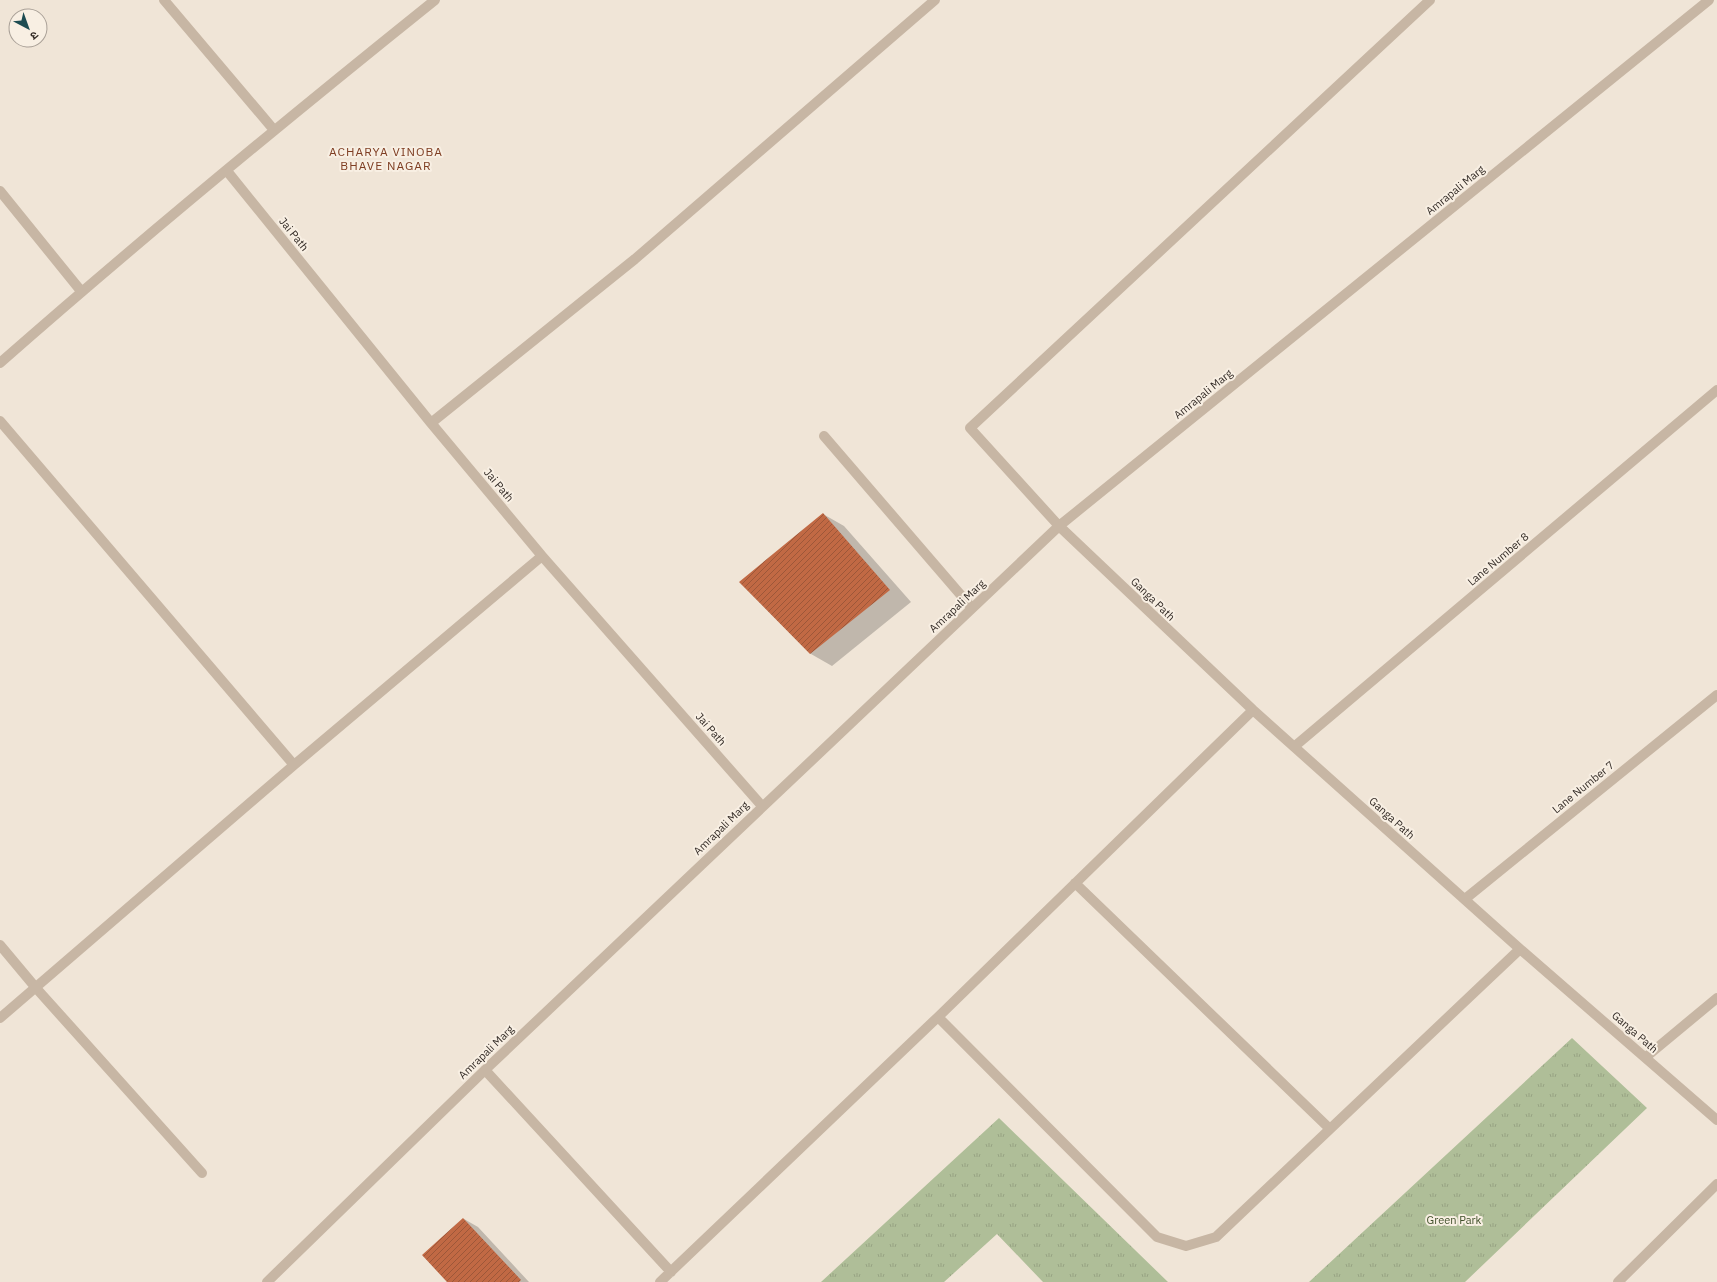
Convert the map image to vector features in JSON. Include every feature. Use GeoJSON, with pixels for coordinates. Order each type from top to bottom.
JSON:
{"type":"FeatureCollection","features":[{"type":"Feature","properties":{"kind":"street"},"geometry":{"type":"LineString","coordinates":[[164,0],[274,130]]}},
{"type":"Feature","properties":{"kind":"street"},"geometry":{"type":"LineString","coordinates":[[0,363],[82,291],[227,171],[274,130],[436,0]]}},
{"type":"Feature","properties":{"kind":"street"},"geometry":{"type":"LineString","coordinates":[[431,423],[635,259],[935,0]]}},
{"type":"Feature","properties":{"kind":"street","name":"Ganga Path"},"geometry":{"type":"LineString","coordinates":[[1430,0],[970,428],[1059,526],[1253,710],[1520,949],[1717,1120]]}},
{"type":"Feature","properties":{"kind":"street","name":"Amrapali Marg"},"geometry":{"type":"LineString","coordinates":[[267,1282],[485,1070],[1059,526],[1709,0]]}},
{"type":"Feature","properties":{"kind":"street","name":"Jai Path"},"geometry":{"type":"LineString","coordinates":[[227,171],[431,423],[542,556],[762,806]]}},
{"type":"Feature","properties":{"kind":"street"},"geometry":{"type":"LineString","coordinates":[[0,191],[82,291]]}},
{"type":"Feature","properties":{"kind":"street","name":"Lane Number 8"},"geometry":{"type":"LineString","coordinates":[[1295,746],[1717,390]]}},
{"type":"Feature","properties":{"kind":"street"},"geometry":{"type":"LineString","coordinates":[[0,421],[294,765]]}},
{"type":"Feature","properties":{"kind":"street"},"geometry":{"type":"LineString","coordinates":[[824,436],[972,608]]}},
{"type":"Feature","properties":{"kind":"street"},"geometry":{"type":"LineString","coordinates":[[0,1018],[294,765],[542,556]]}},
{"type":"Feature","properties":{"kind":"street","name":"Lane Number 7"},"geometry":{"type":"LineString","coordinates":[[1465,899],[1717,694]]}},
{"type":"Feature","properties":{"kind":"street"},"geometry":{"type":"LineString","coordinates":[[660,1282],[938,1017],[1253,710]]}},
{"type":"Feature","properties":{"kind":"street"},"geometry":{"type":"LineString","coordinates":[[1075,883],[1330,1129]]}},
{"type":"Feature","properties":{"kind":"street"},"geometry":{"type":"LineString","coordinates":[[0,945],[36,988],[202,1173]]}},
{"type":"Feature","properties":{"kind":"street"},"geometry":{"type":"LineString","coordinates":[[938,1017],[1157,1237],[1186,1246],[1216,1237],[1520,949]]}},
{"type":"Feature","properties":{"kind":"street"},"geometry":{"type":"LineString","coordinates":[[1646,1057],[1717,998]]}},
{"type":"Feature","properties":{"kind":"street"},"geometry":{"type":"LineString","coordinates":[[485,1070],[671,1272]]}},
{"type":"Feature","properties":{"kind":"street"},"geometry":{"type":"LineString","coordinates":[[1618,1282],[1717,1184]]}},
{"type":"Feature","properties":{"kind":"green space","name":"Green Park"},"geometry":{"type":"Polygon","coordinates":[[[1572,1038],[1647,1108],[1465,1282],[1309,1282],[1572,1038]]]}},
{"type":"Feature","properties":{"kind":"green space"},"geometry":{"type":"Polygon","coordinates":[[[999,1118],[1168,1282],[1043,1282],[997,1234],[944,1282],[821,1282],[999,1118]]]}},
{"type":"Feature","properties":{"kind":"building"},"geometry":{"type":"Polygon","coordinates":[[[823,513],[890,590],[810,654],[739,582],[823,513]]]}},
{"type":"Feature","properties":{"kind":"building"},"geometry":{"type":"Polygon","coordinates":[[[463,1218],[521,1280],[519,1282],[447,1282],[422,1255],[463,1218]]]}},
{"type":"Feature","properties":{"kind":"district","name":"ACHARYA VINOBA BHAVE NAGAR"},"geometry":{"type":"Point","coordinates":[386,159]}}]}
